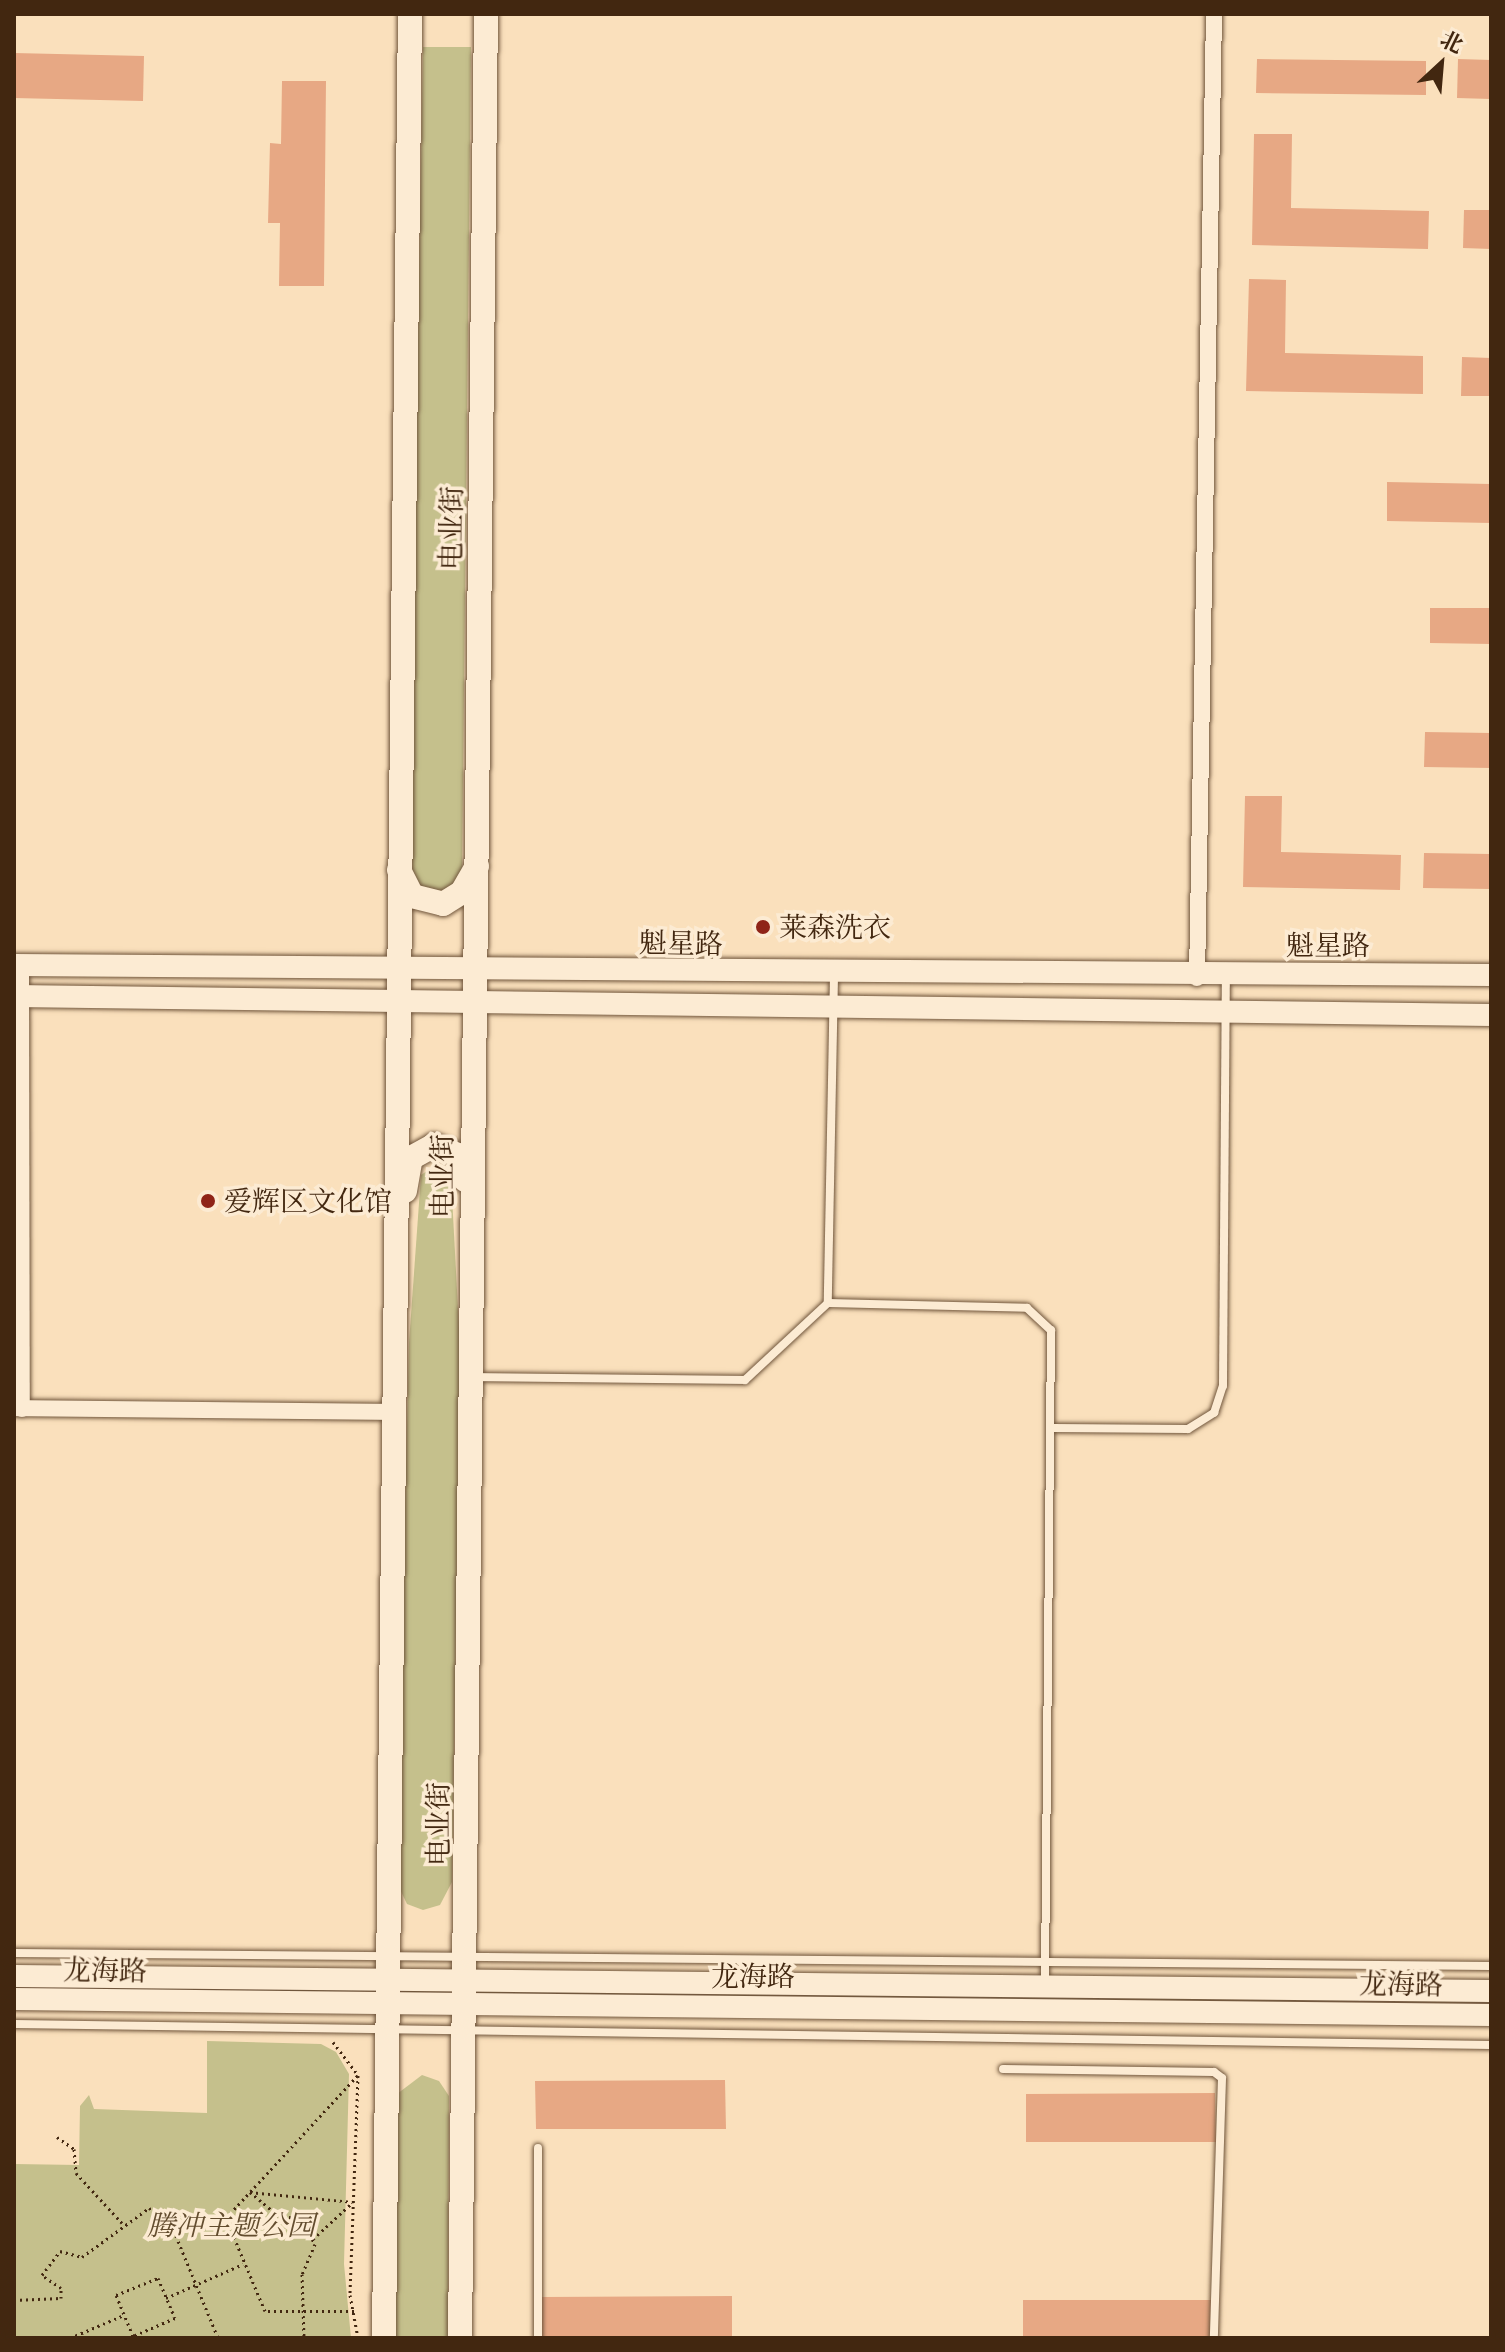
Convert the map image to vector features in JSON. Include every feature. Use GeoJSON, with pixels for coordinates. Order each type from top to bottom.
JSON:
{"type":"FeatureCollection","features":[{"type":"Feature","properties":{"kind":"main road","name":"电业街"},"geometry":{"type":"LineString","coordinates":[[384,2338],[395,968],[410,14]]}},
{"type":"Feature","properties":{"kind":"main road","name":"电业街"},"geometry":{"type":"LineString","coordinates":[[460,2338],[466,2033],[473,969],[478,864],[486,14]]}},
{"type":"Feature","properties":{"kind":"main road"},"geometry":{"type":"LineString","coordinates":[[397,856],[405,887],[432,904],[462,892],[478,864]]}},
{"type":"Feature","properties":{"kind":"main road"},"geometry":{"type":"LineString","coordinates":[[392,1296],[404,1244],[407,1166],[434,1145],[463,1163],[471,1292]]}},
{"type":"Feature","properties":{"kind":"street"},"geometry":{"type":"LineString","coordinates":[[1197,978],[1214,14]]}},
{"type":"Feature","properties":{"kind":"street"},"geometry":{"type":"LineString","coordinates":[[18,965],[18,1408],[391,1412]]}},
{"type":"Feature","properties":{"kind":"street","name":"魁星路"},"geometry":{"type":"LineString","coordinates":[[18,965],[834,976],[1197,978],[1226,975],[1491,975]]}},
{"type":"Feature","properties":{"kind":"street","name":"魁星路"},"geometry":{"type":"LineString","coordinates":[[18,996],[834,1003],[1491,1015]]}},
{"type":"Feature","properties":{"kind":"street","name":"龙海路"},"geometry":{"type":"LineString","coordinates":[[14,1976],[466,1967],[1045,1997],[1491,2015]]}},
{"type":"Feature","properties":{"kind":"street","name":"龙海路"},"geometry":{"type":"LineString","coordinates":[[14,1999],[387,2006],[1491,1991]]}},
{"type":"Feature","properties":{"kind":"lane"},"geometry":{"type":"LineString","coordinates":[[1053,1428],[1188,1429],[1214,1413],[1223,1386],[1226,975]]}},
{"type":"Feature","properties":{"kind":"lane"},"geometry":{"type":"LineString","coordinates":[[828,1303],[834,976]]}},
{"type":"Feature","properties":{"kind":"lane"},"geometry":{"type":"LineString","coordinates":[[471,1377],[745,1380],[828,1303],[1027,1308],[1043,1315],[1051,1330],[1053,1428],[1045,1997]]}},
{"type":"Feature","properties":{"kind":"lane"},"geometry":{"type":"LineString","coordinates":[[14,1953],[387,1968]]}},
{"type":"Feature","properties":{"kind":"lane"},"geometry":{"type":"LineString","coordinates":[[466,1967],[1046,1962],[1491,1966]]}},
{"type":"Feature","properties":{"kind":"lane"},"geometry":{"type":"LineString","coordinates":[[14,2024],[330,2026],[387,2033],[1491,2045]]}},
{"type":"Feature","properties":{"kind":"lane"},"geometry":{"type":"LineString","coordinates":[[1003,2069],[1214,2072],[1222,2078],[1214,2338]]}},
{"type":"Feature","properties":{"kind":"lane"},"geometry":{"type":"LineString","coordinates":[[538,2148],[538,2338]]}},
{"type":"Feature","properties":{"kind":"path"},"geometry":{"type":"LineString","coordinates":[[321,2039],[342,2051],[358,2075],[353,2202],[354,2311],[358,2338]]}},
{"type":"Feature","properties":{"kind":"path"},"geometry":{"type":"LineString","coordinates":[[354,2311],[265,2311],[226,2218],[358,2075]]}},
{"type":"Feature","properties":{"kind":"path"},"geometry":{"type":"LineString","coordinates":[[57,2137],[74,2149],[76,2173],[122,2223]]}},
{"type":"Feature","properties":{"kind":"path"},"geometry":{"type":"LineString","coordinates":[[250,2192],[353,2202]]}},
{"type":"Feature","properties":{"kind":"path"},"geometry":{"type":"LineString","coordinates":[[250,2192],[277,2215],[299,2219],[313,2239]]}},
{"type":"Feature","properties":{"kind":"path"},"geometry":{"type":"LineString","coordinates":[[304,2338],[302,2274],[313,2239],[353,2202]]}},
{"type":"Feature","properties":{"kind":"path"},"geometry":{"type":"LineString","coordinates":[[14,2300],[61,2298],[42,2271],[63,2250],[84,2255],[140,2208],[164,2214],[218,2338]]}},
{"type":"Feature","properties":{"kind":"path"},"geometry":{"type":"LineString","coordinates":[[166,2298],[245,2263]]}},
{"type":"Feature","properties":{"kind":"path"},"geometry":{"type":"LineString","coordinates":[[158,2278],[166,2298],[175,2318],[133,2336],[116,2295],[158,2278]]}},
{"type":"Feature","properties":{"kind":"path"},"geometry":{"type":"LineString","coordinates":[[70,2338],[124,2315]]}},
{"type":"Feature","properties":{"kind":"path"},"geometry":{"type":"LineString","coordinates":[[231,2338],[242,2338]]}},
{"type":"Feature","properties":{"kind":"green space"},"geometry":{"type":"Polygon","coordinates":[[[423,47],[471,47],[462,872],[450,892],[420,890],[409,868],[423,47]]]}},
{"type":"Feature","properties":{"kind":"green space"},"geometry":{"type":"Polygon","coordinates":[[[436,1165],[451,1177],[460,1347],[452,1882],[440,1905],[423,1910],[407,1904],[396,1881],[409,1343],[421,1175],[436,1165]]]}},
{"type":"Feature","properties":{"kind":"green space","name":"腾冲主题公园"},"geometry":{"type":"Polygon","coordinates":[[[207,2041],[321,2044],[336,2052],[349,2074],[344,2264],[351,2338],[14,2338],[14,2164],[79,2165],[80,2106],[89,2095],[94,2109],[207,2113],[207,2041]]]}},
{"type":"Feature","properties":{"kind":"green space"},"geometry":{"type":"Polygon","coordinates":[[[422,2075],[439,2081],[449,2096],[448,2338],[395,2338],[397,2094],[422,2075]]]}},
{"type":"Feature","properties":{"kind":"building"},"geometry":{"type":"Polygon","coordinates":[[[14,53],[144,56],[143,101],[14,98],[14,53]]]}},
{"type":"Feature","properties":{"kind":"building"},"geometry":{"type":"Polygon","coordinates":[[[1257,59],[1426,61],[1426,95],[1256,93],[1257,59]]]}},
{"type":"Feature","properties":{"kind":"building"},"geometry":{"type":"Polygon","coordinates":[[[1458,59],[1491,60],[1491,99],[1457,98],[1458,59]]]}},
{"type":"Feature","properties":{"kind":"building"},"geometry":{"type":"Polygon","coordinates":[[[282,81],[326,81],[324,286],[279,286],[280,223],[268,223],[270,143],[281,144],[282,81]]]}},
{"type":"Feature","properties":{"kind":"building"},"geometry":{"type":"Polygon","coordinates":[[[1254,134],[1292,134],[1291,208],[1429,211],[1428,249],[1252,245],[1254,134]]]}},
{"type":"Feature","properties":{"kind":"building"},"geometry":{"type":"Polygon","coordinates":[[[1464,210],[1491,210],[1491,249],[1463,248],[1464,210]]]}},
{"type":"Feature","properties":{"kind":"building"},"geometry":{"type":"Polygon","coordinates":[[[1249,279],[1286,280],[1285,353],[1423,356],[1423,394],[1246,391],[1249,279]]]}},
{"type":"Feature","properties":{"kind":"building"},"geometry":{"type":"Polygon","coordinates":[[[1462,357],[1491,358],[1491,396],[1461,396],[1462,357]]]}},
{"type":"Feature","properties":{"kind":"building"},"geometry":{"type":"Polygon","coordinates":[[[1387,482],[1491,484],[1491,523],[1387,521],[1387,482]]]}},
{"type":"Feature","properties":{"kind":"building"},"geometry":{"type":"Polygon","coordinates":[[[1430,608],[1491,608],[1491,644],[1430,643],[1430,608]]]}},
{"type":"Feature","properties":{"kind":"building"},"geometry":{"type":"Polygon","coordinates":[[[1425,732],[1491,733],[1491,768],[1424,767],[1425,732]]]}},
{"type":"Feature","properties":{"kind":"building"},"geometry":{"type":"Polygon","coordinates":[[[1245,796],[1282,796],[1281,852],[1401,855],[1400,890],[1243,887],[1245,796]]]}},
{"type":"Feature","properties":{"kind":"building"},"geometry":{"type":"Polygon","coordinates":[[[1424,853],[1491,854],[1491,889],[1423,888],[1424,853]]]}},
{"type":"Feature","properties":{"kind":"building"},"geometry":{"type":"Polygon","coordinates":[[[725,2080],[726,2129],[536,2129],[535,2081],[725,2080]]]}},
{"type":"Feature","properties":{"kind":"building"},"geometry":{"type":"Polygon","coordinates":[[[1215,2093],[1216,2142],[1026,2142],[1026,2094],[1215,2093]]]}},
{"type":"Feature","properties":{"kind":"building"},"geometry":{"type":"Polygon","coordinates":[[[732,2296],[732,2338],[542,2338],[542,2297],[732,2296]]]}},
{"type":"Feature","properties":{"kind":"building"},"geometry":{"type":"Polygon","coordinates":[[[1023,2300],[1213,2300],[1213,2338],[1023,2338],[1023,2300]]]}},
{"type":"Feature","properties":{"kind":"place","name":"莱森洗衣"},"geometry":{"type":"Point","coordinates":[763,927]}},
{"type":"Feature","properties":{"kind":"place","name":"爱辉区文化馆"},"geometry":{"type":"Point","coordinates":[208,1201]}}]}
